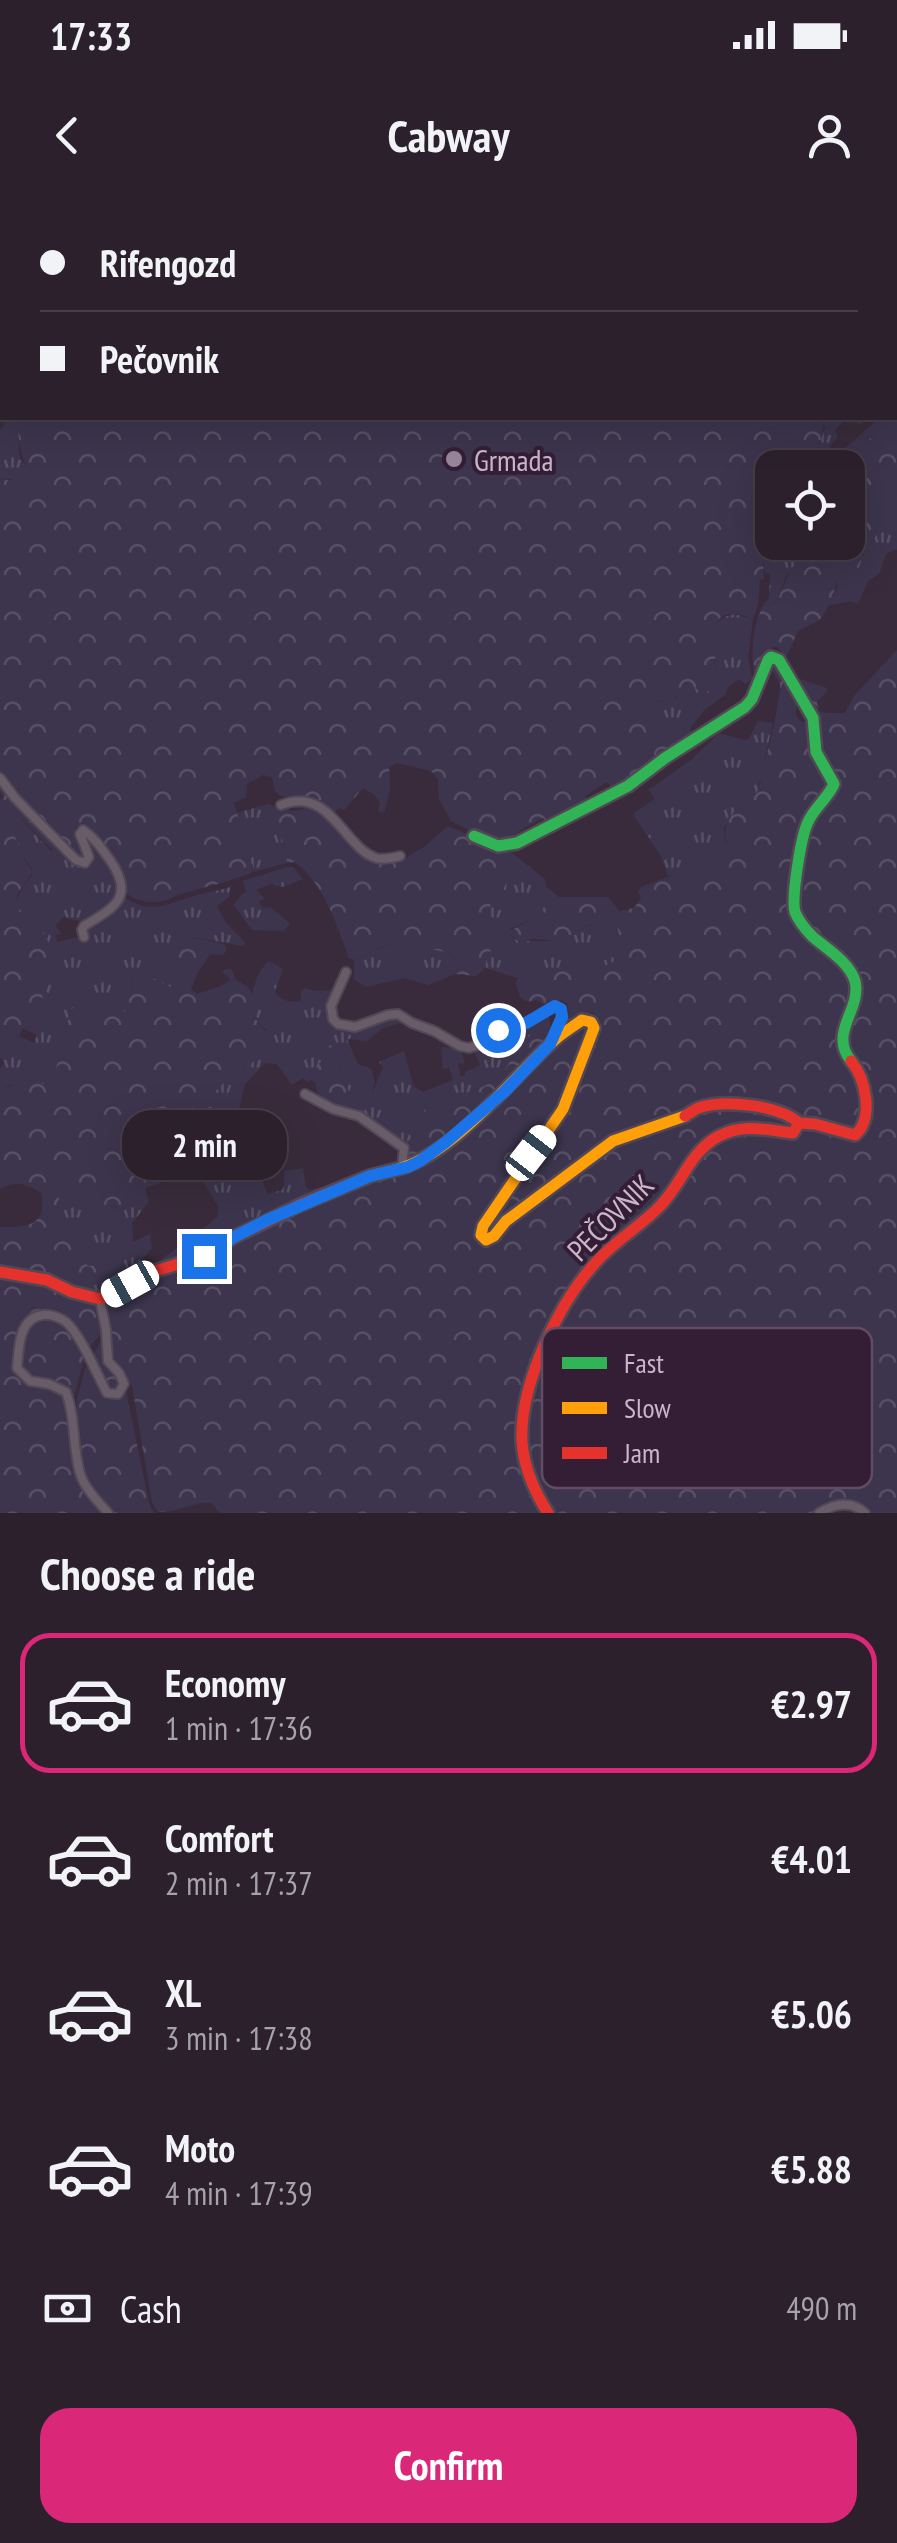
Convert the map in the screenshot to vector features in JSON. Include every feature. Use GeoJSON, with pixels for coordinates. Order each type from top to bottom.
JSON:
{"type":"FeatureCollection","features":[{"type":"Feature","properties":{"kind":"street"},"geometry":{"type":"LineString","coordinates":[[474,836],[498,846],[517,843],[628,786],[745,707],[752,700],[768,660],[775,657],[812,718],[816,752],[834,784],[808,822],[793,896],[801,924],[842,962],[856,982],[843,1047],[862,1075],[866,1112],[861,1131],[855,1135],[799,1123]]}},
{"type":"Feature","properties":{"kind":"street"},"geometry":{"type":"LineString","coordinates":[[0,778],[76,860],[84,862],[90,854],[80,837],[83,830],[96,840],[121,876],[122,893],[110,908],[84,926],[84,937]]}},
{"type":"Feature","properties":{"kind":"street"},"geometry":{"type":"LineString","coordinates":[[280,805],[292,800],[319,808],[330,814],[368,854],[380,860],[400,856]]}},
{"type":"Feature","properties":{"kind":"street"},"geometry":{"type":"LineString","coordinates":[[346,972],[331,1006],[334,1019],[347,1028],[398,1014],[469,1048],[498,1030],[526,1023],[555,1006],[561,1009],[562,1017],[550,1044]]}},
{"type":"Feature","properties":{"kind":"street","name":"PEČOVNIK"},"geometry":{"type":"LineString","coordinates":[[100,1298],[149,1274],[204,1256],[302,1204],[370,1176],[420,1161],[504,1092],[550,1044],[582,1020],[592,1022],[594,1028],[563,1109],[483,1226],[481,1235],[486,1240],[613,1141],[680,1119],[698,1108],[723,1104],[772,1108],[799,1123],[793,1132],[759,1126],[736,1129],[697,1150],[664,1202],[600,1258],[574,1288],[555,1328]]}},
{"type":"Feature","properties":{"kind":"street"},"geometry":{"type":"LineString","coordinates":[[305,1094],[369,1122],[404,1148],[402,1168]]}},
{"type":"Feature","properties":{"kind":"street"},"geometry":{"type":"LineString","coordinates":[[0,1272],[48,1280],[72,1292],[100,1298],[108,1361],[124,1384],[118,1394],[107,1393],[67,1323],[54,1316],[40,1315],[28,1322],[20,1340],[18,1368],[30,1381],[66,1392],[72,1408],[80,1474],[108,1513]]}},
{"type":"Feature","properties":{"kind":"street","name":"PEČOVNIK"},"geometry":{"type":"LineString","coordinates":[[542,1357],[522,1432],[528,1475],[548,1513]]}},
{"type":"Feature","properties":{"kind":"street"},"geometry":{"type":"LineString","coordinates":[[819,1513],[842,1504],[862,1508],[865,1513]]}},
{"type":"Feature","properties":{"kind":"green space"},"geometry":{"type":"Polygon","coordinates":[[[4,420],[17,422],[20,457],[32,476],[26,491],[11,479],[0,479],[0,430],[4,420]]]}},
{"type":"Feature","properties":{"kind":"green space"},"geometry":{"type":"Polygon","coordinates":[[[15,420],[823,420],[824,425],[817,450],[755,450],[755,560],[763,560],[764,579],[760,580],[758,604],[753,619],[734,614],[718,621],[716,631],[722,647],[714,660],[717,680],[713,690],[702,693],[688,683],[683,684],[674,701],[653,703],[650,716],[673,749],[614,791],[607,782],[585,796],[589,802],[548,824],[543,818],[517,836],[490,841],[451,821],[439,799],[438,779],[431,771],[397,763],[389,767],[390,788],[385,811],[381,813],[375,795],[363,788],[344,810],[338,808],[335,812],[311,799],[281,796],[275,791],[272,777],[263,775],[247,784],[246,797],[234,803],[246,842],[241,854],[253,865],[252,872],[154,902],[138,900],[125,892],[124,875],[110,853],[89,833],[75,827],[87,853],[86,859],[78,858],[0,775],[0,479],[16,481],[19,489],[26,491],[32,476],[15,420]]]}},
{"type":"Feature","properties":{"kind":"green space"},"geometry":{"type":"Polygon","coordinates":[[[823,420],[846,420],[835,430],[838,437],[829,447],[831,450],[817,450],[825,428],[823,420]]]}},
{"type":"Feature","properties":{"kind":"green space"},"geometry":{"type":"Polygon","coordinates":[[[874,420],[885,420],[858,450],[843,450],[874,420]]]}},
{"type":"Feature","properties":{"kind":"green space"},"geometry":{"type":"Polygon","coordinates":[[[885,420],[897,420],[897,504],[888,497],[878,502],[879,530],[865,553],[865,450],[858,450],[885,420]]]}},
{"type":"Feature","properties":{"kind":"green space"},"geometry":{"type":"Polygon","coordinates":[[[888,497],[897,504],[897,550],[886,555],[879,574],[868,581],[858,604],[828,605],[837,588],[837,577],[844,569],[865,560],[865,553],[879,530],[878,502],[888,497]]]}},
{"type":"Feature","properties":{"kind":"green space"},"geometry":{"type":"Polygon","coordinates":[[[763,560],[799,560],[786,576],[778,599],[763,606],[769,598],[770,574],[765,573],[763,560]]]}},
{"type":"Feature","properties":{"kind":"green space"},"geometry":{"type":"Polygon","coordinates":[[[801,560],[860,560],[856,567],[844,569],[837,577],[824,615],[798,631],[786,658],[778,647],[768,652],[755,682],[756,624],[763,606],[778,599],[791,569],[801,560]]]}},
{"type":"Feature","properties":{"kind":"green space"},"geometry":{"type":"Polygon","coordinates":[[[734,614],[753,619],[748,657],[752,678],[746,684],[739,679],[729,686],[725,695],[704,710],[690,729],[694,734],[673,749],[650,716],[653,703],[676,699],[682,684],[717,680],[714,630],[722,618],[734,614]]]}},
{"type":"Feature","properties":{"kind":"green space"},"geometry":{"type":"Polygon","coordinates":[[[897,650],[897,1513],[871,1513],[842,1501],[812,1513],[551,1513],[537,1494],[524,1434],[542,1368],[542,1488],[872,1488],[872,1328],[558,1328],[578,1288],[703,1150],[749,1133],[798,1133],[805,1124],[855,1136],[869,1118],[848,1045],[860,981],[857,973],[810,927],[799,904],[809,822],[838,781],[824,761],[816,709],[794,677],[827,688],[817,702],[819,711],[845,713],[855,695],[897,650]]]}},
{"type":"Feature","properties":{"kind":"green space"},"geometry":{"type":"Polygon","coordinates":[[[778,665],[802,701],[797,703],[796,716],[802,722],[809,721],[829,779],[825,792],[812,808],[797,854],[799,923],[853,975],[845,1033],[865,1105],[858,1131],[807,1118],[777,1104],[711,1100],[623,1133],[488,1235],[485,1230],[587,1059],[600,1029],[592,1012],[560,1030],[569,1013],[567,1004],[562,1000],[548,1006],[536,1000],[526,1001],[519,993],[516,979],[524,980],[550,968],[570,971],[571,976],[579,978],[624,957],[617,926],[596,923],[583,927],[566,941],[532,939],[521,943],[508,932],[534,918],[544,907],[533,886],[511,878],[506,890],[490,900],[491,916],[497,924],[487,930],[491,951],[487,953],[485,968],[476,976],[455,974],[459,965],[446,952],[392,944],[354,960],[349,958],[314,881],[294,862],[287,863],[279,832],[279,808],[296,811],[311,806],[343,827],[381,864],[399,862],[448,826],[503,846],[545,879],[546,887],[559,897],[608,897],[619,911],[634,908],[641,898],[641,887],[703,867],[715,855],[727,851],[725,832],[729,819],[746,795],[757,793],[761,781],[755,774],[766,757],[774,723],[780,684],[772,670],[778,665]]]}},
{"type":"Feature","properties":{"kind":"green space"},"geometry":{"type":"Polygon","coordinates":[[[758,721],[773,723],[757,793],[724,828],[727,851],[715,855],[703,867],[668,876],[661,856],[633,814],[655,799],[649,790],[692,759],[719,733],[749,739],[758,721]]]}},
{"type":"Feature","properties":{"kind":"green space"},"geometry":{"type":"Polygon","coordinates":[[[0,781],[64,849],[56,854],[22,819],[17,824],[14,836],[33,872],[18,893],[16,906],[42,932],[60,961],[43,994],[39,1019],[26,1030],[23,1028],[19,1036],[12,1033],[0,1040],[3,797],[0,781]]]}},
{"type":"Feature","properties":{"kind":"green space"},"geometry":{"type":"Polygon","coordinates":[[[268,804],[279,808],[279,831],[287,863],[252,872],[253,865],[241,854],[236,813],[268,804]]]}},
{"type":"Feature","properties":{"kind":"green space"},"geometry":{"type":"Polygon","coordinates":[[[21,819],[51,851],[64,849],[78,864],[86,863],[92,854],[84,835],[93,841],[120,880],[115,902],[122,896],[140,905],[156,907],[230,887],[230,896],[217,906],[226,923],[245,942],[244,946],[191,937],[183,941],[175,962],[182,969],[184,988],[178,991],[135,971],[125,1012],[71,1009],[54,1077],[48,1084],[11,1085],[0,1090],[0,1069],[4,1063],[0,1040],[12,1033],[34,1043],[37,1035],[26,1030],[39,1019],[43,994],[60,961],[15,904],[32,876],[32,868],[14,836],[21,819]],[[64,916],[55,926],[62,934],[56,935],[57,942],[86,935],[87,925],[98,916],[78,921],[64,916]]]}},
{"type":"Feature","properties":{"kind":"green space"},"geometry":{"type":"Polygon","coordinates":[[[293,867],[303,879],[283,887],[271,884],[256,890],[264,898],[259,902],[262,907],[272,908],[290,924],[283,931],[252,930],[234,905],[246,892],[243,881],[293,867]]]}},
{"type":"Feature","properties":{"kind":"green space"},"geometry":{"type":"Polygon","coordinates":[[[511,878],[533,886],[544,907],[534,918],[510,929],[511,936],[521,943],[554,940],[593,924],[608,923],[617,925],[624,957],[579,978],[538,971],[524,980],[485,968],[490,900],[506,890],[511,878]]]}},
{"type":"Feature","properties":{"kind":"green space"},"geometry":{"type":"Polygon","coordinates":[[[190,937],[224,944],[227,950],[223,955],[210,954],[191,990],[197,994],[221,986],[231,980],[222,972],[231,969],[236,980],[248,987],[254,997],[255,1018],[269,1036],[256,1059],[214,1094],[213,1121],[204,1123],[196,1103],[184,1117],[173,1143],[182,1153],[182,1166],[158,1184],[132,1192],[122,1204],[108,1210],[100,1198],[60,1195],[56,1214],[79,1243],[83,1262],[95,1265],[98,1251],[106,1251],[100,1280],[90,1286],[81,1284],[77,1291],[52,1276],[0,1269],[0,1227],[34,1222],[42,1203],[41,1192],[25,1185],[16,1183],[0,1189],[0,1090],[24,1081],[47,1084],[54,1077],[71,1009],[98,1004],[125,1012],[135,970],[141,969],[178,991],[183,987],[182,969],[175,956],[183,940],[190,937]]]}},
{"type":"Feature","properties":{"kind":"green space"},"geometry":{"type":"Polygon","coordinates":[[[396,943],[440,950],[459,965],[455,974],[428,985],[404,978],[366,987],[354,979],[354,960],[396,943]]]}},
{"type":"Feature","properties":{"kind":"green space"},"geometry":{"type":"Polygon","coordinates":[[[269,961],[283,969],[275,991],[286,1000],[301,1001],[304,988],[337,990],[333,1000],[337,1027],[353,1030],[395,1015],[401,1017],[401,1023],[383,1028],[367,1041],[347,1039],[358,1064],[371,1069],[375,1082],[372,1094],[383,1067],[379,1062],[404,1051],[414,1087],[423,1092],[453,1080],[449,1068],[443,1069],[443,1047],[460,1048],[465,1063],[458,1064],[461,1076],[480,1065],[473,1049],[500,1031],[532,1022],[538,1028],[517,1049],[502,1075],[456,1098],[436,1101],[419,1136],[404,1143],[338,1107],[350,1094],[338,1060],[322,1062],[321,1076],[315,1082],[303,1078],[292,1085],[277,1064],[265,1063],[245,1084],[230,1145],[233,1157],[250,1155],[268,1194],[282,1190],[284,1171],[303,1168],[310,1190],[343,1182],[387,1163],[388,1169],[200,1255],[149,1271],[218,1216],[218,1207],[198,1172],[182,1166],[182,1153],[173,1143],[184,1117],[196,1102],[203,1116],[218,1085],[246,1069],[266,1030],[255,1017],[252,995],[269,961]]]}},
{"type":"Feature","properties":{"kind":"green space"},"geometry":{"type":"Polygon","coordinates":[[[544,1015],[549,1017],[552,1033],[547,1042],[463,1125],[406,1163],[404,1143],[419,1136],[418,1118],[436,1101],[456,1098],[502,1075],[517,1049],[537,1028],[532,1022],[544,1015]]]}},
{"type":"Feature","properties":{"kind":"green space"},"geometry":{"type":"Polygon","coordinates":[[[583,1023],[590,1027],[560,1105],[477,1237],[481,1246],[492,1242],[510,1220],[602,1151],[711,1107],[770,1111],[793,1124],[791,1127],[767,1121],[729,1128],[556,1311],[551,1328],[542,1328],[542,1358],[520,1432],[544,1513],[220,1513],[211,1503],[158,1512],[152,1502],[132,1386],[114,1357],[102,1305],[139,1283],[368,1179],[432,1160],[583,1023]]]}},
{"type":"Feature","properties":{"kind":"green space"},"geometry":{"type":"Polygon","coordinates":[[[330,1045],[335,1047],[341,1076],[352,1100],[344,1105],[319,1099],[315,1082],[320,1076],[317,1064],[322,1062],[321,1052],[330,1045]]]}},
{"type":"Feature","properties":{"kind":"green space"},"geometry":{"type":"Polygon","coordinates":[[[145,1187],[149,1202],[132,1223],[133,1242],[150,1234],[152,1248],[141,1261],[145,1269],[105,1292],[77,1291],[95,1265],[83,1262],[56,1214],[60,1195],[93,1196],[122,1204],[132,1192],[145,1187]]]}},
{"type":"Feature","properties":{"kind":"green space"},"geometry":{"type":"Polygon","coordinates":[[[0,1275],[41,1282],[96,1304],[104,1329],[90,1347],[73,1401],[75,1464],[105,1513],[0,1513],[0,1275]]]}},
{"type":"Feature","properties":{"kind":"green space"},"geometry":{"type":"Polygon","coordinates":[[[105,1334],[115,1371],[126,1391],[154,1513],[111,1513],[82,1471],[77,1399],[85,1369],[105,1334]]]}},
{"type":"Feature","properties":{"kind":"traffic: fast"},"geometry":{"type":"LineString","coordinates":[[474,836],[498,846],[517,843],[628,786],[745,707],[768,660],[779,660],[813,718],[816,752],[834,784],[805,829],[794,905],[805,929],[843,962],[855,981],[854,1002],[843,1040],[851,1061]]}},
{"type":"Feature","properties":{"kind":"traffic: slow"},"geometry":{"type":"LineString","coordinates":[[394,1170],[416,1162],[460,1133],[557,1038],[582,1020],[591,1022],[594,1028],[563,1109],[483,1226],[481,1235],[486,1240],[613,1141],[685,1116]]}},
{"type":"Feature","properties":{"kind":"traffic: jam"},"geometry":{"type":"LineString","coordinates":[[799,1123],[855,1135],[861,1128],[866,1099],[861,1078],[851,1061]]}},
{"type":"Feature","properties":{"kind":"traffic: jam"},"geometry":{"type":"LineString","coordinates":[[553,1328],[583,1278],[604,1253],[660,1206],[709,1142],[728,1132],[746,1129],[793,1133],[799,1123],[765,1108],[736,1104],[709,1105],[685,1116]]}},
{"type":"Feature","properties":{"kind":"traffic: jam"},"geometry":{"type":"LineString","coordinates":[[0,1272],[47,1280],[100,1299],[149,1273],[204,1256],[302,1204],[394,1170]]}},
{"type":"Feature","properties":{"kind":"traffic: jam"},"geometry":{"type":"LineString","coordinates":[[542,1351],[527,1395],[522,1442],[534,1488],[548,1513]]}},
{"type":"Feature","properties":{"kind":"place","name":"Grmada"},"geometry":{"type":"Point","coordinates":[454,459]}},
{"type":"Feature","properties":{"kind":"route"},"geometry":{"type":"LineString","coordinates":[[204,1256],[302,1204],[370,1176],[420,1161],[504,1092],[550,1044],[562,1017],[561,1009],[555,1006],[526,1023],[498,1030]]}}]}
